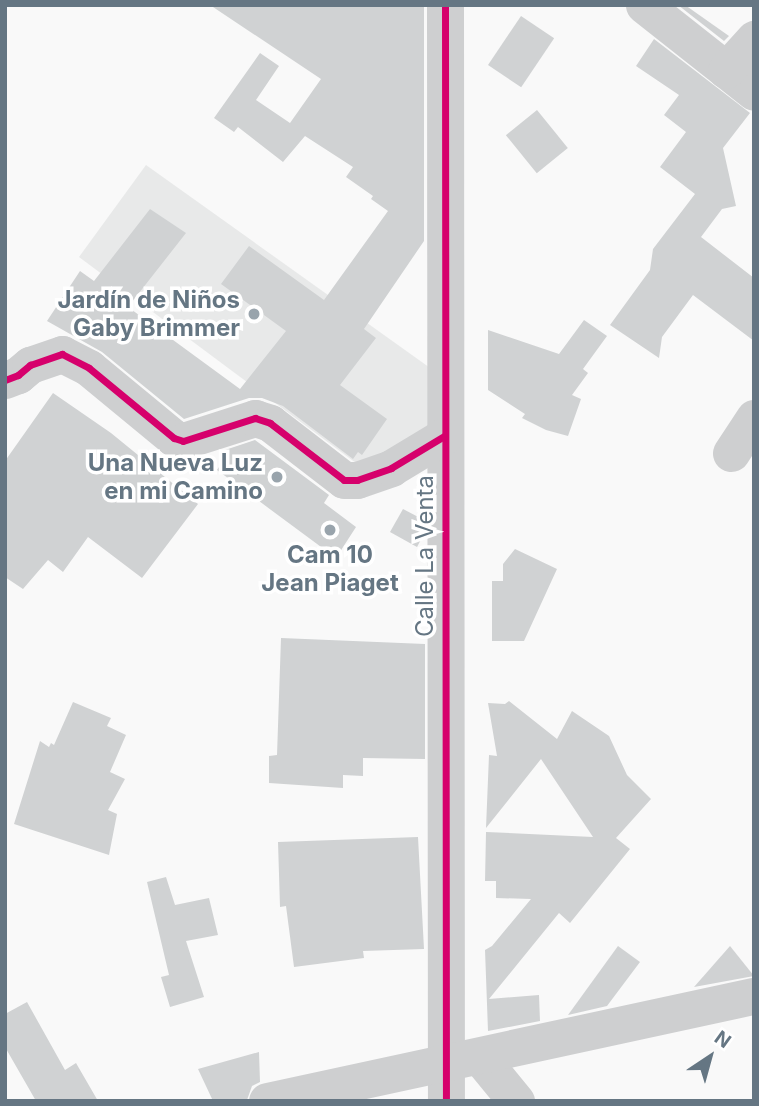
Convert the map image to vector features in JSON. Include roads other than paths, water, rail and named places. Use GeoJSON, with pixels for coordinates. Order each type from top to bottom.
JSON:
{"type":"FeatureCollection","features":[{"type":"Feature","properties":{"kind":"street","name":"Calle La Venta"},"geometry":{"type":"LineString","coordinates":[[445,5],[446,1101]]}},
{"type":"Feature","properties":{"kind":"street"},"geometry":{"type":"LineString","coordinates":[[644,5],[740,81],[754,39]]}},
{"type":"Feature","properties":{"kind":"street"},"geometry":{"type":"LineString","coordinates":[[5,380],[18,375],[30,365],[62,354],[89,368],[174,438],[183,441],[255,418],[270,423],[344,480],[357,480],[391,468],[444,436]]}},
{"type":"Feature","properties":{"kind":"street"},"geometry":{"type":"LineString","coordinates":[[730,453],[754,418]]}},
{"type":"Feature","properties":{"kind":"street"},"geometry":{"type":"LineString","coordinates":[[267,1101],[754,996]]}},
{"type":"Feature","properties":{"kind":"street"},"geometry":{"type":"LineString","coordinates":[[480,1057],[516,1101]]}},
{"type":"Feature","properties":{"kind":"place","name":"Jardín de Niños Gaby Brimmer"},"geometry":{"type":"Point","coordinates":[254,314]}},
{"type":"Feature","properties":{"kind":"place","name":"Una Nueva Luz en mi Camino"},"geometry":{"type":"Point","coordinates":[277,477]}},
{"type":"Feature","properties":{"kind":"place","name":"Cam 10 Jean Piaget"},"geometry":{"type":"Point","coordinates":[330,530]}}]}
